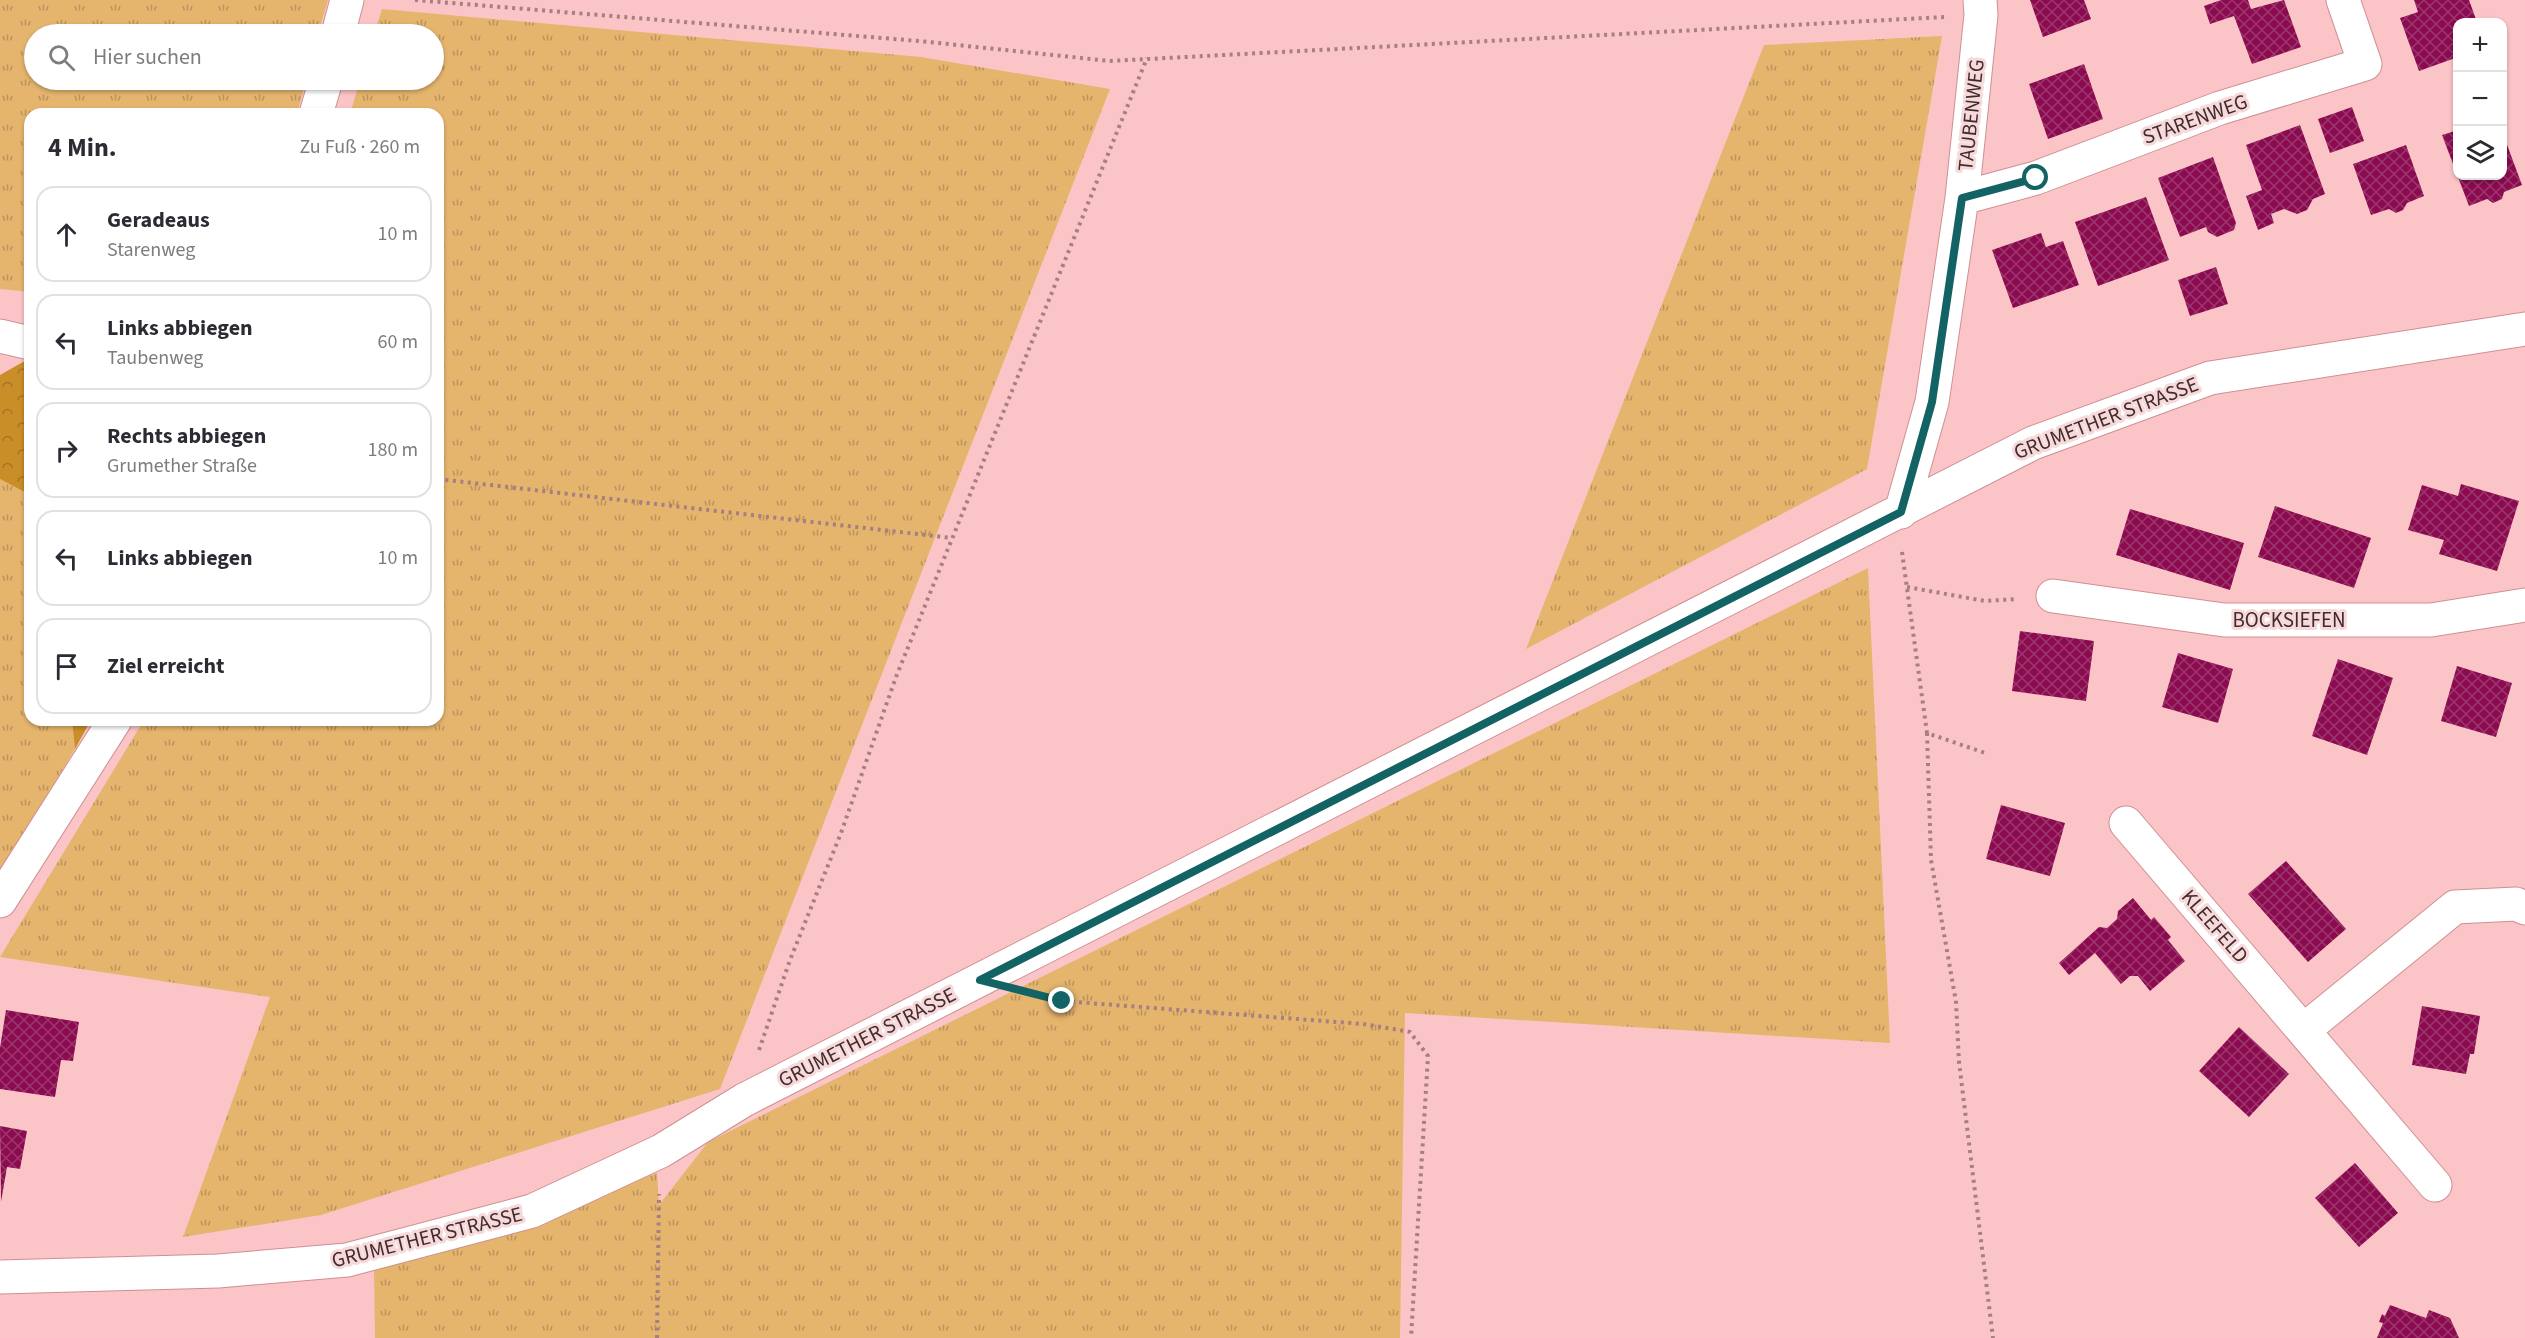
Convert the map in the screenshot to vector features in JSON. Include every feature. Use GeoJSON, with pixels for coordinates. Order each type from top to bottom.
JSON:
{"type":"FeatureCollection","features":[{"type":"Feature","properties":{"kind":"street"},"geometry":{"type":"LineString","coordinates":[[341,24],[347,0]]}},
{"type":"Feature","properties":{"kind":"street","name":"STARENWEG"},"geometry":{"type":"LineString","coordinates":[[1962,198],[2036,178],[2220,108],[2365,64],[2343,0]]}},
{"type":"Feature","properties":{"kind":"street","name":"TAUBENWEG"},"geometry":{"type":"LineString","coordinates":[[1901,512],[1932,402],[1962,198],[1981,7]]}},
{"type":"Feature","properties":{"kind":"street"},"geometry":{"type":"LineString","coordinates":[[318,108],[323,90]]}},
{"type":"Feature","properties":{"kind":"street","name":"GRUMETHER STRASSE"},"geometry":{"type":"LineString","coordinates":[[0,1277],[219,1270],[347,1260],[532,1211],[661,1151],[744,1100],[2033,443],[2210,378],[2525,329]]}},
{"type":"Feature","properties":{"kind":"street"},"geometry":{"type":"LineString","coordinates":[[0,336],[24,342]]}},
{"type":"Feature","properties":{"kind":"street","name":"BOCKSIEFEN"},"geometry":{"type":"LineString","coordinates":[[2053,596],[2224,620],[2431,620],[2525,605]]}},
{"type":"Feature","properties":{"kind":"street"},"geometry":{"type":"LineString","coordinates":[[0,901],[111,726]]}},
{"type":"Feature","properties":{"kind":"street","name":"KLEEFELD"},"geometry":{"type":"LineString","coordinates":[[2126,823],[2435,1185]]}},
{"type":"Feature","properties":{"kind":"street"},"geometry":{"type":"LineString","coordinates":[[2304,1029],[2455,907],[2516,904],[2525,908]]}},
{"type":"Feature","properties":{"kind":"path"},"geometry":{"type":"LineString","coordinates":[[415,0],[919,41],[1110,61],[1981,7]]}},
{"type":"Feature","properties":{"kind":"path"},"geometry":{"type":"LineString","coordinates":[[744,1100],[789,960],[841,833],[896,677],[1147,58]]}},
{"type":"Feature","properties":{"kind":"path"},"geometry":{"type":"LineString","coordinates":[[444,480],[952,538]]}},
{"type":"Feature","properties":{"kind":"path"},"geometry":{"type":"LineString","coordinates":[[1901,512],[1906,587],[1927,734],[1931,860],[1956,1002],[1959,1062],[1993,1338]]}},
{"type":"Feature","properties":{"kind":"path"},"geometry":{"type":"LineString","coordinates":[[1906,587],[1985,601],[2053,596]]}},
{"type":"Feature","properties":{"kind":"path"},"geometry":{"type":"LineString","coordinates":[[1927,734],[1988,754]]}},
{"type":"Feature","properties":{"kind":"path"},"geometry":{"type":"LineString","coordinates":[[980,980],[1062,1001],[1363,1024],[1410,1032],[1428,1056],[1412,1338]]}},
{"type":"Feature","properties":{"kind":"path"},"geometry":{"type":"LineString","coordinates":[[657,1338],[661,1151]]}},
{"type":"Feature","properties":{"kind":"green space"},"geometry":{"type":"Polygon","coordinates":[[[0,0],[328,0],[321,24],[24,24],[24,90],[303,90],[299,108],[24,108],[24,291],[0,289],[0,0]]]}},
{"type":"Feature","properties":{"kind":"green space"},"geometry":{"type":"Polygon","coordinates":[[[382,9],[921,57],[1110,89],[720,1089],[321,1215],[183,1237],[270,997],[0,957],[140,726],[444,726],[444,108],[352,108],[357,90],[444,90],[444,24],[377,24],[382,9]]]}},
{"type":"Feature","properties":{"kind":"green space"},"geometry":{"type":"Polygon","coordinates":[[[1942,36],[1867,469],[1526,649],[1764,45],[1942,36]]]}},
{"type":"Feature","properties":{"kind":"green space"},"geometry":{"type":"Polygon","coordinates":[[[24,361],[24,492],[0,479],[0,375],[24,361]]]}},
{"type":"Feature","properties":{"kind":"green space"},"geometry":{"type":"Polygon","coordinates":[[[0,479],[24,492],[24,726],[73,726],[75,749],[0,873],[0,479]]]}},
{"type":"Feature","properties":{"kind":"green space"},"geometry":{"type":"Polygon","coordinates":[[[1868,568],[1890,1043],[1405,1013],[1400,1338],[375,1338],[374,1269],[657,1173],[659,1205],[708,1142],[1868,568]]]}},
{"type":"Feature","properties":{"kind":"green space"},"geometry":{"type":"Polygon","coordinates":[[[73,726],[88,726],[75,749],[73,726]]]}},
{"type":"Feature","properties":{"kind":"building"},"geometry":{"type":"Polygon","coordinates":[[[2030,0],[2084,0],[2091,19],[2043,37],[2030,0]]]}},
{"type":"Feature","properties":{"kind":"building"},"geometry":{"type":"Polygon","coordinates":[[[2221,0],[2248,0],[2251,9],[2284,0],[2301,47],[2252,64],[2234,16],[2210,24],[2204,6],[2221,0]]]}},
{"type":"Feature","properties":{"kind":"building"},"geometry":{"type":"Polygon","coordinates":[[[2414,0],[2469,0],[2476,18],[2453,18],[2453,59],[2419,71],[2400,18],[2418,12],[2414,0]]]}},
{"type":"Feature","properties":{"kind":"building"},"geometry":{"type":"Polygon","coordinates":[[[2084,64],[2103,119],[2048,139],[2029,84],[2084,64]]]}},
{"type":"Feature","properties":{"kind":"building"},"geometry":{"type":"Polygon","coordinates":[[[2352,107],[2364,141],[2330,153],[2318,119],[2352,107]]]}},
{"type":"Feature","properties":{"kind":"building"},"geometry":{"type":"Polygon","coordinates":[[[2300,125],[2325,194],[2313,199],[2307,210],[2297,214],[2284,209],[2271,214],[2274,223],[2258,230],[2246,196],[2262,190],[2246,145],[2300,125]]]}},
{"type":"Feature","properties":{"kind":"building"},"geometry":{"type":"Polygon","coordinates":[[[2453,132],[2453,164],[2442,135],[2453,132]]]}},
{"type":"Feature","properties":{"kind":"building"},"geometry":{"type":"Polygon","coordinates":[[[2406,145],[2424,196],[2407,203],[2403,210],[2396,213],[2389,209],[2371,215],[2353,164],[2406,145]]]}},
{"type":"Feature","properties":{"kind":"building"},"geometry":{"type":"Polygon","coordinates":[[[2507,145],[2522,185],[2504,192],[2502,199],[2493,203],[2487,199],[2469,206],[2459,180],[2507,180],[2507,145]]]}},
{"type":"Feature","properties":{"kind":"building"},"geometry":{"type":"Polygon","coordinates":[[[2213,157],[2236,223],[2234,230],[2217,237],[2208,232],[2206,227],[2180,237],[2158,178],[2213,157]]]}},
{"type":"Feature","properties":{"kind":"building"},"geometry":{"type":"Polygon","coordinates":[[[2146,197],[2169,260],[2098,286],[2075,222],[2146,197]]]}},
{"type":"Feature","properties":{"kind":"building"},"geometry":{"type":"Polygon","coordinates":[[[2041,233],[2046,247],[2063,241],[2079,285],[2013,308],[1992,250],[2041,233]]]}},
{"type":"Feature","properties":{"kind":"building"},"geometry":{"type":"Polygon","coordinates":[[[2216,267],[2228,304],[2190,316],[2178,280],[2216,267]]]}},
{"type":"Feature","properties":{"kind":"building"},"geometry":{"type":"Polygon","coordinates":[[[2461,484],[2519,501],[2497,571],[2439,554],[2444,540],[2408,530],[2422,485],[2458,496],[2461,484]]]}},
{"type":"Feature","properties":{"kind":"building"},"geometry":{"type":"Polygon","coordinates":[[[2275,506],[2371,538],[2354,588],[2258,557],[2275,506]]]}},
{"type":"Feature","properties":{"kind":"building"},"geometry":{"type":"Polygon","coordinates":[[[2130,509],[2244,543],[2230,590],[2116,555],[2130,509]]]}},
{"type":"Feature","properties":{"kind":"building"},"geometry":{"type":"Polygon","coordinates":[[[2020,631],[2094,641],[2086,701],[2012,691],[2020,631]]]}},
{"type":"Feature","properties":{"kind":"building"},"geometry":{"type":"Polygon","coordinates":[[[2178,653],[2233,669],[2218,723],[2162,707],[2178,653]]]}},
{"type":"Feature","properties":{"kind":"building"},"geometry":{"type":"Polygon","coordinates":[[[2338,659],[2393,678],[2367,755],[2312,736],[2338,659]]]}},
{"type":"Feature","properties":{"kind":"building"},"geometry":{"type":"Polygon","coordinates":[[[2457,666],[2512,683],[2496,737],[2441,721],[2457,666]]]}},
{"type":"Feature","properties":{"kind":"building"},"geometry":{"type":"Polygon","coordinates":[[[2001,805],[2065,823],[2050,876],[1986,859],[2001,805]]]}},
{"type":"Feature","properties":{"kind":"building"},"geometry":{"type":"Polygon","coordinates":[[[2286,861],[2346,929],[2308,962],[2248,894],[2286,861]]]}},
{"type":"Feature","properties":{"kind":"building"},"geometry":{"type":"Polygon","coordinates":[[[2133,898],[2151,920],[2154,917],[2171,937],[2168,940],[2185,961],[2150,991],[2138,976],[2130,976],[2121,984],[2095,953],[2069,975],[2059,963],[2099,927],[2107,928],[2117,919],[2118,911],[2133,898]]]}},
{"type":"Feature","properties":{"kind":"building"},"geometry":{"type":"Polygon","coordinates":[[[2422,1006],[2480,1016],[2474,1054],[2470,1054],[2466,1074],[2412,1065],[2422,1006]]]}},
{"type":"Feature","properties":{"kind":"building"},"geometry":{"type":"Polygon","coordinates":[[[6,1010],[79,1022],[73,1061],[61,1060],[55,1097],[0,1089],[0,1048],[6,1010]]]}},
{"type":"Feature","properties":{"kind":"building"},"geometry":{"type":"Polygon","coordinates":[[[2239,1027],[2289,1074],[2249,1117],[2199,1071],[2239,1027]]]}},
{"type":"Feature","properties":{"kind":"building"},"geometry":{"type":"Polygon","coordinates":[[[0,1126],[27,1131],[20,1169],[7,1167],[1,1202],[0,1126]]]}},
{"type":"Feature","properties":{"kind":"building"},"geometry":{"type":"Polygon","coordinates":[[[2355,1163],[2398,1213],[2359,1247],[2315,1198],[2355,1163]]]}},
{"type":"Feature","properties":{"kind":"building"},"geometry":{"type":"Polygon","coordinates":[[[2390,1305],[2426,1318],[2429,1310],[2450,1318],[2459,1338],[2377,1338],[2383,1323],[2379,1322],[2382,1314],[2385,1316],[2390,1305]]]}},
{"type":"Feature","properties":{"kind":"route"},"geometry":{"type":"LineString","coordinates":[[1062,1001],[980,980],[1901,512],[1932,402],[1962,198],[2036,178]]}}]}
